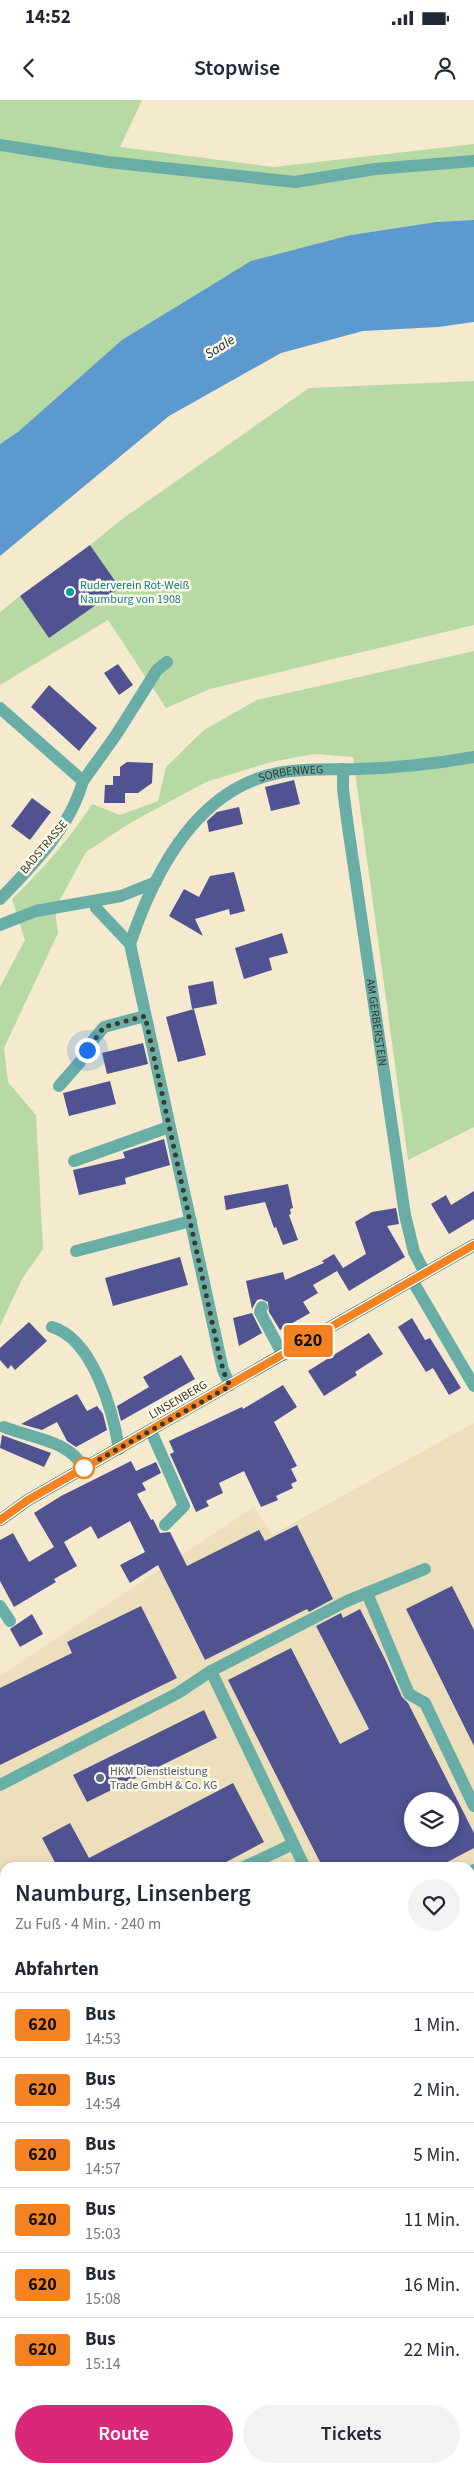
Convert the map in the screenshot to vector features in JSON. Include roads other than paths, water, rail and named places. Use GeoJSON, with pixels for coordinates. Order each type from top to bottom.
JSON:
{"type":"FeatureCollection","features":[{"type":"Feature","properties":{"kind":"main road","name":"LINSENBERG"},"geometry":{"type":"LineString","coordinates":[[0,1520],[28,1500],[474,1245]]}},
{"type":"Feature","properties":{"kind":"street"},"geometry":{"type":"LineString","coordinates":[[0,144],[108,162],[295,182],[375,169],[474,161]]}},
{"type":"Feature","properties":{"kind":"street","name":"BADSTRASSE"},"geometry":{"type":"LineString","coordinates":[[0,899],[48,846],[68,820],[83,781],[116,735],[157,670],[167,662]]}},
{"type":"Feature","properties":{"kind":"street"},"geometry":{"type":"LineString","coordinates":[[0,708],[83,781]]}},
{"type":"Feature","properties":{"kind":"street","name":"SORBENWEG"},"geometry":{"type":"LineString","coordinates":[[130,944],[156,882],[190,826],[214,803],[233,790],[250,781],[280,772],[414,766],[474,757]]}},
{"type":"Feature","properties":{"kind":"street","name":"AM GERBERSTEIN"},"geometry":{"type":"LineString","coordinates":[[343,769],[347,820],[399,1175],[411,1243],[425,1273]]}},
{"type":"Feature","properties":{"kind":"street"},"geometry":{"type":"LineString","coordinates":[[0,925],[36,911],[121,896],[156,882]]}},
{"type":"Feature","properties":{"kind":"street"},"geometry":{"type":"LineString","coordinates":[[95,902],[96,908],[130,944],[223,1370],[230,1386]]}},
{"type":"Feature","properties":{"kind":"street"},"geometry":{"type":"LineString","coordinates":[[59,1086],[80,1062],[104,1027],[145,1016]]}},
{"type":"Feature","properties":{"kind":"street"},"geometry":{"type":"LineString","coordinates":[[74,1161],[169,1127]]}},
{"type":"Feature","properties":{"kind":"street"},"geometry":{"type":"LineString","coordinates":[[76,1251],[191,1221]]}},
{"type":"Feature","properties":{"kind":"street"},"geometry":{"type":"LineString","coordinates":[[412,1280],[474,1386]]}},
{"type":"Feature","properties":{"kind":"street"},"geometry":{"type":"LineString","coordinates":[[262,1307],[260,1312],[283,1355]]}},
{"type":"Feature","properties":{"kind":"street"},"geometry":{"type":"LineString","coordinates":[[52,1327],[60,1329],[78,1342],[107,1398],[119,1449]]}},
{"type":"Feature","properties":{"kind":"street"},"geometry":{"type":"LineString","coordinates":[[4,1427],[69,1450],[79,1458],[84,1468]]}},
{"type":"Feature","properties":{"kind":"street"},"geometry":{"type":"LineString","coordinates":[[154,1429],[180,1478]]}},
{"type":"Feature","properties":{"kind":"street"},"geometry":{"type":"LineString","coordinates":[[154,1429],[184,1506],[165,1525]]}},
{"type":"Feature","properties":{"kind":"street"},"geometry":{"type":"LineString","coordinates":[[0,1785],[178,1693],[211,1671],[367,1593],[425,1569]]}},
{"type":"Feature","properties":{"kind":"street"},"geometry":{"type":"LineString","coordinates":[[367,1593],[409,1694],[425,1703],[474,1806]]}},
{"type":"Feature","properties":{"kind":"street"},"geometry":{"type":"LineString","coordinates":[[0,1606],[10,1621]]}},
{"type":"Feature","properties":{"kind":"street"},"geometry":{"type":"LineString","coordinates":[[211,1671],[302,1862]]}},
{"type":"Feature","properties":{"kind":"street"},"geometry":{"type":"LineString","coordinates":[[255,1862],[293,1844]]}},
{"type":"Feature","properties":{"kind":"water","name":"Saale"},"geometry":{"type":"Polygon","coordinates":[[[474,220],[474,322],[438,327],[363,331],[281,353],[169,416],[0,556],[0,444],[18,432],[122,340],[251,261],[351,235],[436,222],[474,220]]]}},
{"type":"Feature","properties":{"kind":"place","name":"Ruderverein Rot-Weiß Naumburg von 1908"},"geometry":{"type":"Point","coordinates":[70,592]}},
{"type":"Feature","properties":{"kind":"place","name":"HKM Dienstleistung Trade GmbH & Co. KG"},"geometry":{"type":"Point","coordinates":[100,1778]}}]}
